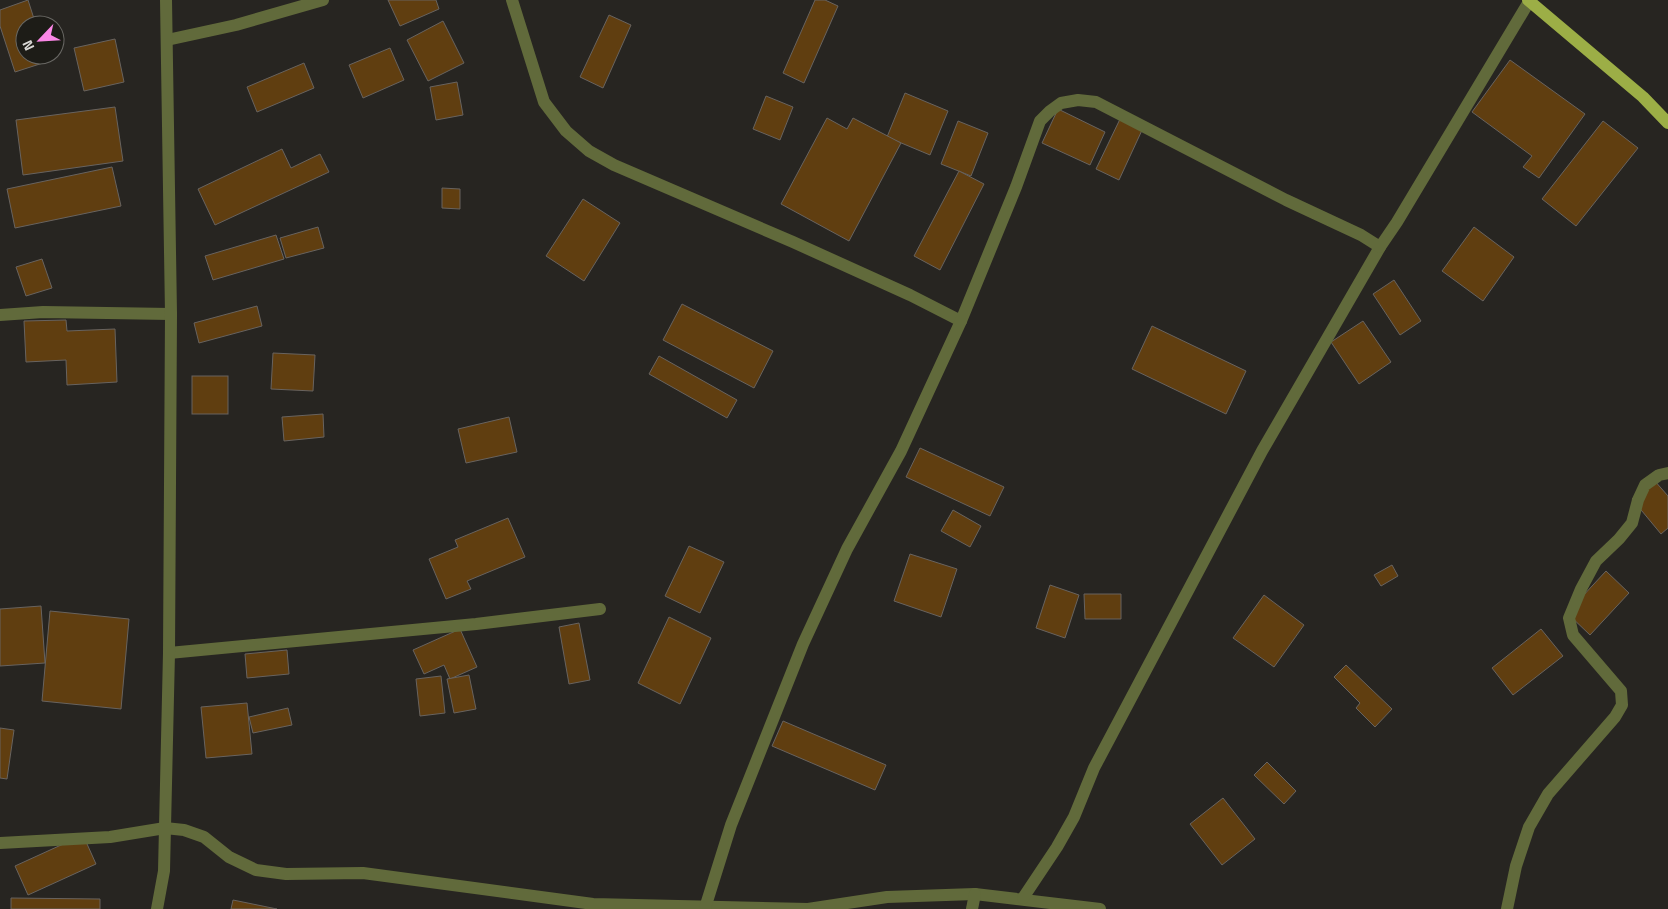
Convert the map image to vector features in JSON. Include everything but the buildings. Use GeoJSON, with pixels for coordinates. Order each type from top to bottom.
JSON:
{"type":"FeatureCollection","features":[{"type":"Feature","properties":{"kind":"main road"},"geometry":{"type":"LineString","coordinates":[[1529,0],[1643,97],[1668,122]]}},
{"type":"Feature","properties":{"kind":"street"},"geometry":{"type":"LineString","coordinates":[[157,909],[164,871],[172,314],[166,0]]}},
{"type":"Feature","properties":{"kind":"street"},"geometry":{"type":"LineString","coordinates":[[166,40],[236,25],[323,0]]}},
{"type":"Feature","properties":{"kind":"street"},"geometry":{"type":"LineString","coordinates":[[512,0],[544,102],[566,132],[589,151],[614,165],[910,295],[961,321]]}},
{"type":"Feature","properties":{"kind":"street"},"geometry":{"type":"LineString","coordinates":[[1023,898],[1057,847],[1074,816],[1094,768],[1262,451],[1380,247],[1397,222],[1529,0]]}},
{"type":"Feature","properties":{"kind":"street"},"geometry":{"type":"LineString","coordinates":[[705,908],[731,825],[803,644],[848,549],[901,451],[961,321],[1016,188],[1040,121],[1050,111],[1061,103],[1078,100],[1096,102],[1286,200],[1361,235],[1380,247]]}},
{"type":"Feature","properties":{"kind":"street"},"geometry":{"type":"LineString","coordinates":[[0,315],[43,312],[172,314]]}},
{"type":"Feature","properties":{"kind":"street"},"geometry":{"type":"LineString","coordinates":[[1507,909],[1516,866],[1530,827],[1548,794],[1615,717],[1622,705],[1621,691],[1574,635],[1570,618],[1581,589],[1596,562],[1632,523],[1638,500],[1645,485],[1659,476],[1668,473]]}},
{"type":"Feature","properties":{"kind":"street"},"geometry":{"type":"LineString","coordinates":[[168,653],[476,624],[600,609]]}},
{"type":"Feature","properties":{"kind":"street"},"geometry":{"type":"LineString","coordinates":[[0,843],[110,837],[165,828],[184,830],[204,837],[229,857],[256,870],[286,874],[363,873],[592,904],[705,908],[808,908],[886,896],[975,894],[1023,898],[1100,909]]}},
{"type":"Feature","properties":{"kind":"street"},"geometry":{"type":"LineString","coordinates":[[972,909],[975,894]]}}]}
